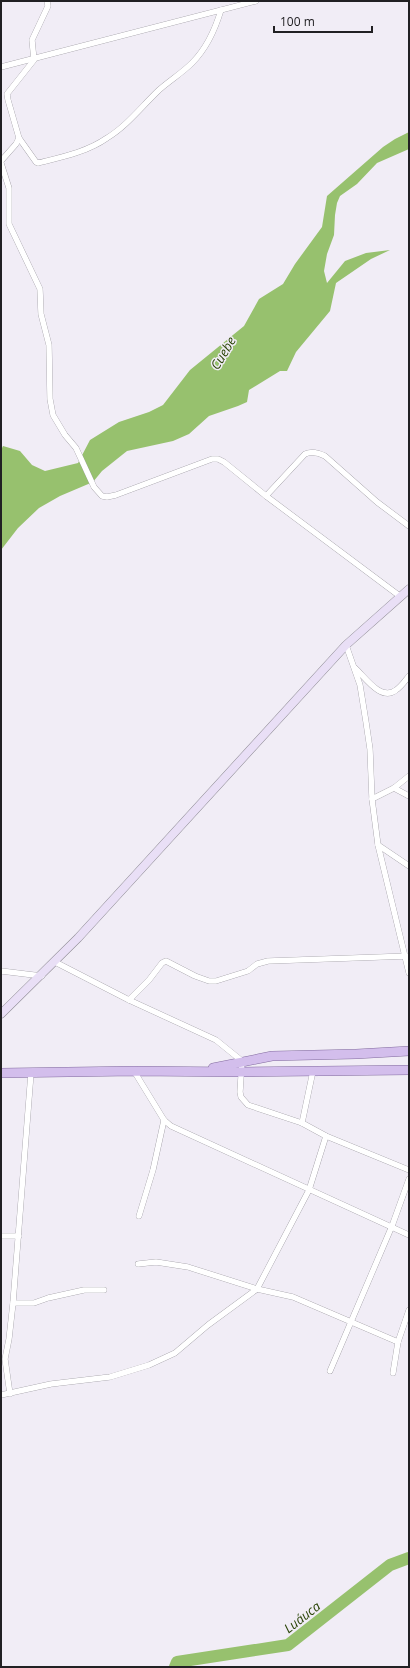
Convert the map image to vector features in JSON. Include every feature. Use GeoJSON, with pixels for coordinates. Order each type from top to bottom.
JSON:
{"type":"FeatureCollection","features":[{"type":"Feature","properties":{"kind":"main road"},"geometry":{"type":"LineString","coordinates":[[1,1014],[42,976],[78,938],[346,645],[409,589]]}},
{"type":"Feature","properties":{"kind":"main road"},"geometry":{"type":"LineString","coordinates":[[200,1071],[242,1061],[272,1056],[409,1051]]}},
{"type":"Feature","properties":{"kind":"main road"},"geometry":{"type":"LineString","coordinates":[[1,1073],[409,1070]]}},
{"type":"Feature","properties":{"kind":"street"},"geometry":{"type":"LineString","coordinates":[[48,1],[48,6],[32,40],[34,60],[7,94],[19,138],[38,163],[69,155],[93,146],[108,138],[159,90],[192,63],[210,39],[216,28],[221,10]]}},
{"type":"Feature","properties":{"kind":"street"},"geometry":{"type":"LineString","coordinates":[[1,67],[34,60],[256,1]]}},
{"type":"Feature","properties":{"kind":"street"},"geometry":{"type":"LineString","coordinates":[[19,138],[1,162],[9,188],[9,224],[40,289],[41,314],[49,345],[51,406],[56,420],[65,435],[76,448],[94,487],[102,496],[112,496],[212,459],[218,459],[224,462],[266,496],[401,597]]}},
{"type":"Feature","properties":{"kind":"street"},"geometry":{"type":"LineString","coordinates":[[266,496],[305,454],[311,452],[318,453],[325,456],[377,502],[409,526]]}},
{"type":"Feature","properties":{"kind":"street"},"geometry":{"type":"LineString","coordinates":[[346,645],[360,685],[370,749],[372,799],[378,845],[408,956],[409,972]]}},
{"type":"Feature","properties":{"kind":"street"},"geometry":{"type":"LineString","coordinates":[[354,666],[379,691],[389,694],[396,691],[409,676]]}},
{"type":"Feature","properties":{"kind":"street"},"geometry":{"type":"LineString","coordinates":[[372,799],[394,788],[409,776]]}},
{"type":"Feature","properties":{"kind":"street"},"geometry":{"type":"LineString","coordinates":[[394,788],[409,796]]}},
{"type":"Feature","properties":{"kind":"street"},"geometry":{"type":"LineString","coordinates":[[378,845],[409,866]]}},
{"type":"Feature","properties":{"kind":"street"},"geometry":{"type":"LineString","coordinates":[[129,1000],[149,980],[162,963],[166,961],[195,976],[209,981],[216,981],[248,971],[257,964],[268,961],[408,956]]}},
{"type":"Feature","properties":{"kind":"street"},"geometry":{"type":"LineString","coordinates":[[55,962],[129,1000],[216,1040],[242,1061],[240,1092],[241,1097],[248,1105],[302,1123],[326,1136],[409,1170]]}},
{"type":"Feature","properties":{"kind":"street"},"geometry":{"type":"LineString","coordinates":[[1,971],[42,976]]}},
{"type":"Feature","properties":{"kind":"street"},"geometry":{"type":"LineString","coordinates":[[134,1071],[164,1120],[171,1126],[409,1235]]}},
{"type":"Feature","properties":{"kind":"street"},"geometry":{"type":"LineString","coordinates":[[302,1123],[313,1071]]}},
{"type":"Feature","properties":{"kind":"street"},"geometry":{"type":"LineString","coordinates":[[10,1394],[4,1359],[9,1339],[13,1303],[30,1073]]}},
{"type":"Feature","properties":{"kind":"street"},"geometry":{"type":"LineString","coordinates":[[139,1216],[153,1170],[164,1120]]}},
{"type":"Feature","properties":{"kind":"street"},"geometry":{"type":"LineString","coordinates":[[1,1395],[51,1384],[110,1377],[149,1365],[175,1353],[208,1325],[257,1289],[309,1190],[326,1136]]}},
{"type":"Feature","properties":{"kind":"street"},"geometry":{"type":"LineString","coordinates":[[330,1371],[352,1323],[392,1226],[409,1179]]}},
{"type":"Feature","properties":{"kind":"street"},"geometry":{"type":"LineString","coordinates":[[1,1236],[19,1236]]}},
{"type":"Feature","properties":{"kind":"street"},"geometry":{"type":"LineString","coordinates":[[138,1264],[156,1262],[188,1267],[257,1289],[293,1297],[398,1342]]}},
{"type":"Feature","properties":{"kind":"street"},"geometry":{"type":"LineString","coordinates":[[13,1303],[34,1303],[48,1298],[84,1290],[104,1290]]}},
{"type":"Feature","properties":{"kind":"street"},"geometry":{"type":"LineString","coordinates":[[393,1373],[398,1342],[409,1310]]}},
{"type":"Feature","properties":{"kind":"water","name":"Cuebe"},"geometry":{"type":"Polygon","coordinates":[[[409,132],[409,149],[377,163],[357,184],[340,196],[335,215],[334,235],[327,254],[324,271],[327,283],[345,261],[366,253],[390,250],[371,259],[336,283],[330,311],[296,352],[287,371],[280,371],[249,390],[247,402],[209,416],[189,434],[173,441],[127,451],[102,471],[93,482],[60,496],[39,508],[18,528],[1,550],[1,450],[3,446],[20,451],[32,465],[45,471],[78,463],[90,440],[119,422],[149,412],[163,405],[190,370],[244,326],[259,299],[283,284],[295,264],[322,227],[327,196],[383,147],[409,132]]]}},
{"type":"Feature","properties":{"kind":"waterway","name":"Luáuca"},"geometry":{"type":"LineString","coordinates":[[175,1667],[177,1662],[288,1645],[390,1565],[409,1558]]}}]}
